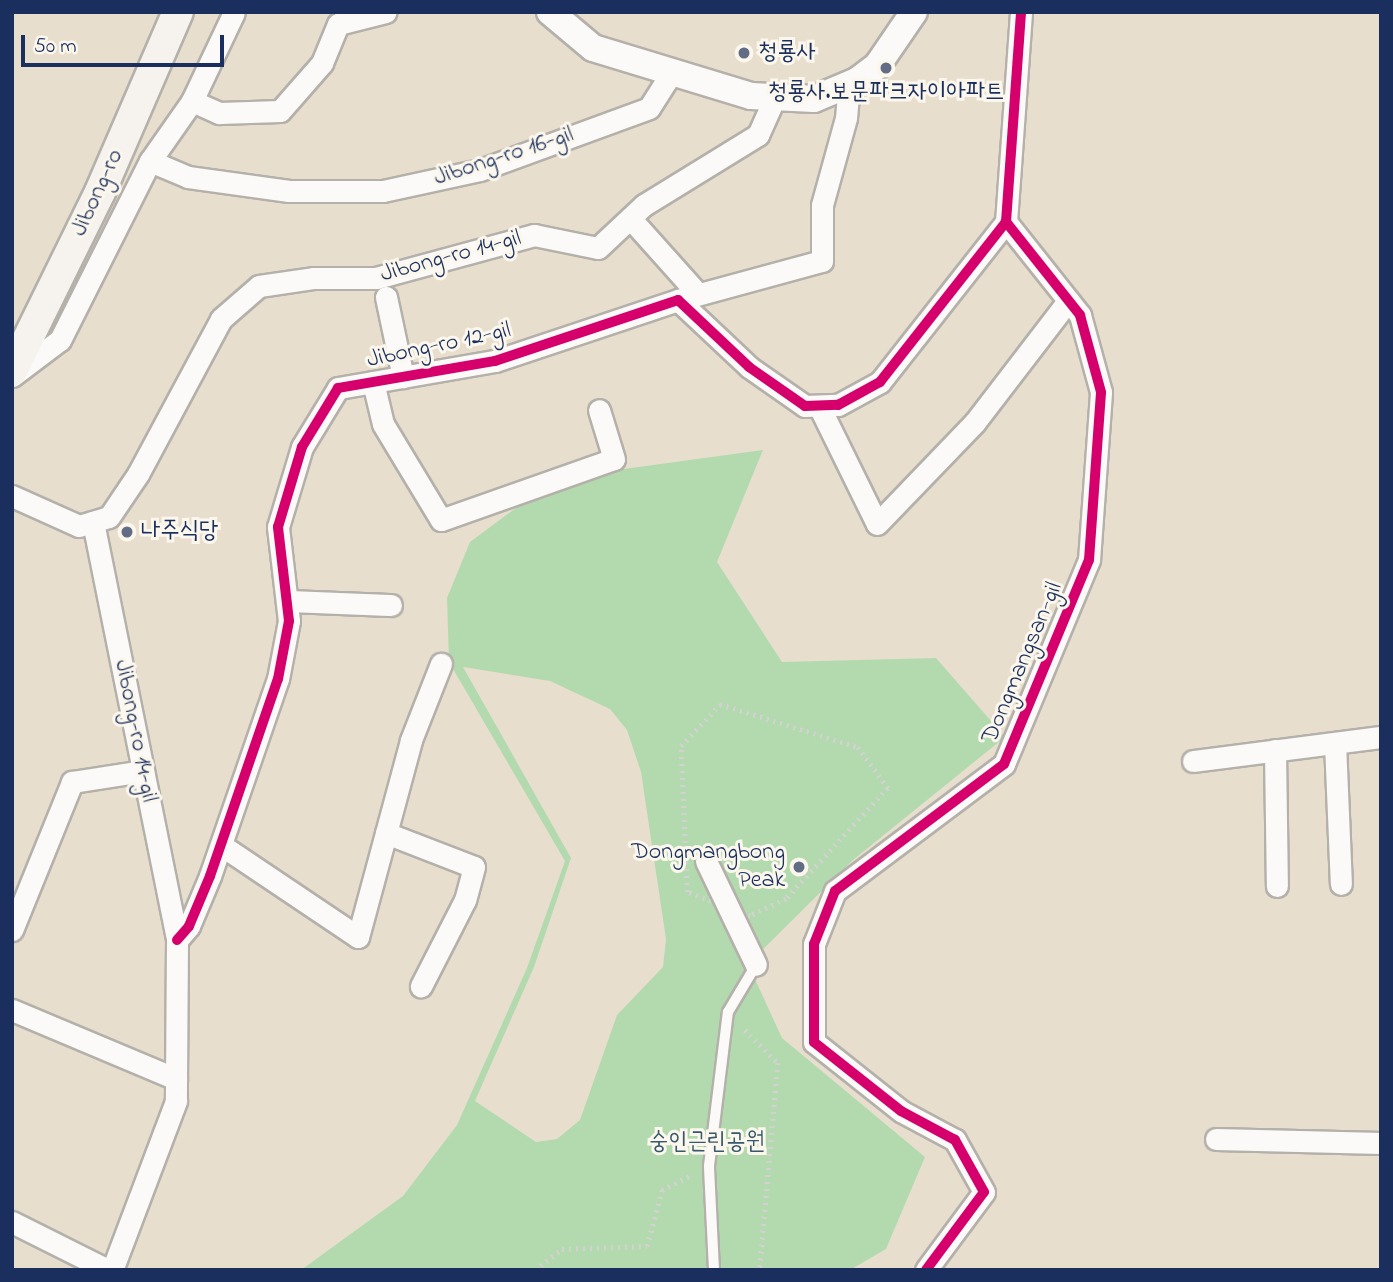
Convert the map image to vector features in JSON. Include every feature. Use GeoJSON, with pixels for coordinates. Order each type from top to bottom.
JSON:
{"type":"FeatureCollection","features":[{"type":"Feature","properties":{"kind":"main road","name":"Jibong-ro"},"geometry":{"type":"LineString","coordinates":[[12,371],[100,192],[178,12]]}},
{"type":"Feature","properties":{"kind":"street"},"geometry":{"type":"LineString","coordinates":[[12,376],[60,340],[150,160],[192,101],[234,12]]}},
{"type":"Feature","properties":{"kind":"street"},"geometry":{"type":"LineString","coordinates":[[192,101],[219,113],[280,111],[322,63],[338,24],[386,12]]}},
{"type":"Feature","properties":{"kind":"street"},"geometry":{"type":"LineString","coordinates":[[550,12],[593,48],[751,96],[814,99],[849,84],[877,66],[914,12]]}},
{"type":"Feature","properties":{"kind":"street"},"geometry":{"type":"LineString","coordinates":[[630,218],[688,297],[749,367],[805,406],[838,405],[880,382],[1006,222],[1021,12]]}},
{"type":"Feature","properties":{"kind":"street","name":"Jibong-ro 16-gil"},"geometry":{"type":"LineString","coordinates":[[150,160],[188,177],[289,191],[383,191],[480,170],[649,108],[672,72]]}},
{"type":"Feature","properties":{"kind":"street","name":"Jibong-ro 12-gil"},"geometry":{"type":"LineString","coordinates":[[177,940],[189,926],[221,845],[278,679],[289,621],[278,527],[302,447],[338,388],[495,361],[688,297],[822,261],[822,205],[846,118],[849,84]]}},
{"type":"Feature","properties":{"kind":"street","name":"Jibong-ro 14-gil"},"geometry":{"type":"LineString","coordinates":[[177,940],[93,522],[108,517],[138,474],[220,320],[259,286],[314,278],[376,278],[534,235],[598,248],[630,218],[758,135],[775,97]]}},
{"type":"Feature","properties":{"kind":"street","name":"Dongmangsan-gil"},"geometry":{"type":"LineString","coordinates":[[926,1270],[984,1192],[955,1140],[901,1111],[814,1042],[814,944],[835,891],[1003,764],[1089,560],[1101,392],[1080,315],[1006,222]]}},
{"type":"Feature","properties":{"kind":"street","name":"Jibong-ro 12-gil"},"geometry":{"type":"LineString","coordinates":[[386,297],[403,377]]}},
{"type":"Feature","properties":{"kind":"street"},"geometry":{"type":"LineString","coordinates":[[819,406],[877,524],[975,422],[1068,300]]}},
{"type":"Feature","properties":{"kind":"street","name":"Jibong-ro 12-gil"},"geometry":{"type":"LineString","coordinates":[[373,382],[383,424],[442,520],[614,459],[599,410]]}},
{"type":"Feature","properties":{"kind":"street"},"geometry":{"type":"LineString","coordinates":[[12,496],[79,526],[93,522]]}},
{"type":"Feature","properties":{"kind":"street"},"geometry":{"type":"LineString","coordinates":[[287,601],[391,605]]}},
{"type":"Feature","properties":{"kind":"street"},"geometry":{"type":"LineString","coordinates":[[221,845],[358,937],[411,740],[441,664]]}},
{"type":"Feature","properties":{"kind":"street"},"geometry":{"type":"LineString","coordinates":[[1193,761],[1381,737]]}},
{"type":"Feature","properties":{"kind":"street"},"geometry":{"type":"LineString","coordinates":[[1335,743],[1341,884]]}},
{"type":"Feature","properties":{"kind":"street"},"geometry":{"type":"LineString","coordinates":[[1275,750],[1277,886]]}},
{"type":"Feature","properties":{"kind":"street"},"geometry":{"type":"LineString","coordinates":[[12,930],[72,782],[143,771]]}},
{"type":"Feature","properties":{"kind":"street"},"geometry":{"type":"LineString","coordinates":[[386,833],[474,867],[465,900],[421,986]]}},
{"type":"Feature","properties":{"kind":"street"},"geometry":{"type":"LineString","coordinates":[[706,861],[756,965]]}},
{"type":"Feature","properties":{"kind":"street"},"geometry":{"type":"LineString","coordinates":[[12,1222],[110,1270],[177,1101],[177,940]]}},
{"type":"Feature","properties":{"kind":"street"},"geometry":{"type":"LineString","coordinates":[[12,1010],[176,1079]]}},
{"type":"Feature","properties":{"kind":"street"},"geometry":{"type":"LineString","coordinates":[[1216,1139],[1381,1143]]}},
{"type":"Feature","properties":{"kind":"lane"},"geometry":{"type":"LineString","coordinates":[[714,1270],[709,1166],[728,1012],[756,965]]}},
{"type":"Feature","properties":{"kind":"path"},"geometry":{"type":"LineString","coordinates":[[720,704],[858,747],[888,788],[786,899],[750,915],[687,892],[681,746],[720,704]]}},
{"type":"Feature","properties":{"kind":"path"},"geometry":{"type":"LineString","coordinates":[[728,1012],[778,1063],[760,1270]]}},
{"type":"Feature","properties":{"kind":"path"},"geometry":{"type":"LineString","coordinates":[[535,1270],[562,1249],[648,1246],[662,1190],[709,1166]]}},
{"type":"Feature","properties":{"kind":"green space","name":"숭인근린공원"},"geometry":{"type":"Polygon","coordinates":[[[763,450],[717,562],[782,662],[936,658],[1005,737],[853,860],[748,964],[782,1038],[925,1157],[886,1249],[850,1270],[301,1270],[403,1196],[457,1125],[527,968],[565,861],[449,662],[447,598],[470,542],[528,499],[609,471],[763,450]],[[463,667],[571,858],[534,967],[475,1101],[536,1142],[557,1139],[580,1120],[617,1015],[663,967],[666,939],[641,772],[627,730],[610,709],[550,681],[463,667]]]}},
{"type":"Feature","properties":{"kind":"cycle path"},"geometry":{"type":"LineString","coordinates":[[926,1270],[984,1192],[955,1140],[901,1111],[814,1042],[814,944],[835,891],[1004,764],[1089,560],[1101,392],[1080,315],[1006,222],[1021,12]]}},
{"type":"Feature","properties":{"kind":"cycle path"},"geometry":{"type":"LineString","coordinates":[[177,940],[189,926],[210,876],[278,679],[289,621],[278,527],[302,447],[338,388],[495,361],[678,300],[749,367],[805,406],[838,405],[880,382],[1006,222]]}},
{"type":"Feature","properties":{"kind":"place","name":"청룡사"},"geometry":{"type":"Point","coordinates":[744,53]}},
{"type":"Feature","properties":{"kind":"place","name":"청룡사.보문파크자이아파트"},"geometry":{"type":"Point","coordinates":[886,68]}},
{"type":"Feature","properties":{"kind":"place","name":"나주식당"},"geometry":{"type":"Point","coordinates":[127,532]}},
{"type":"Feature","properties":{"kind":"place","name":"Dongmangbong Peak"},"geometry":{"type":"Point","coordinates":[799,867]}}]}
